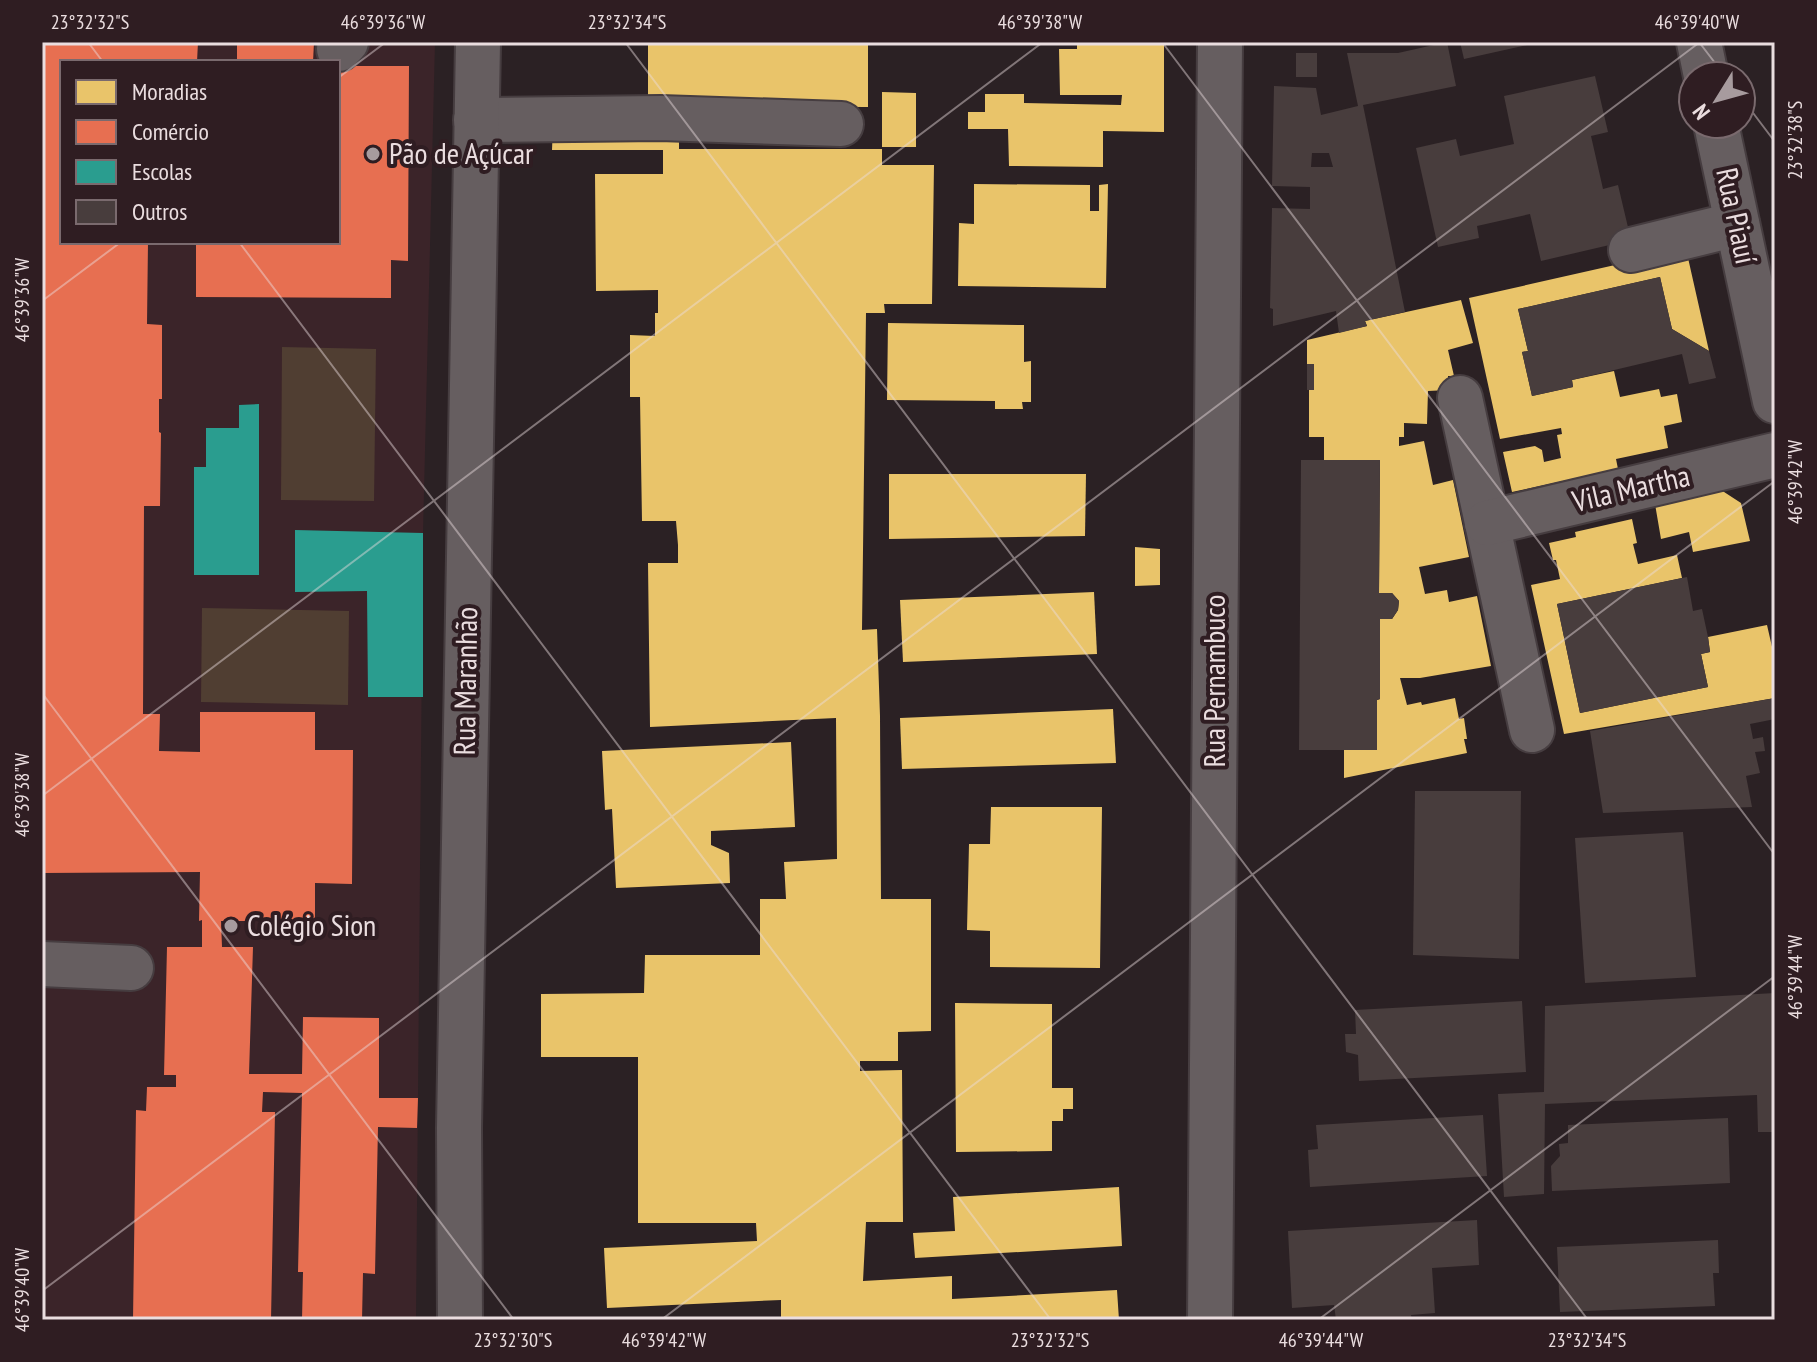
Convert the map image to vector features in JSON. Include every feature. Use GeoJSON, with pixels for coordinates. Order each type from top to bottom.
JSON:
{"type":"FeatureCollection","features":[{"type":"Feature","properties":{"kind":"street","name":"Rua Maranhão"},"geometry":{"type":"LineString","coordinates":[[460,1320],[459,1080],[478,42]]}},
{"type":"Feature","properties":{"kind":"street","name":"Rua Pernambuco"},"geometry":{"type":"LineString","coordinates":[[1210,1320],[1220,42]]}},
{"type":"Feature","properties":{"kind":"street"},"geometry":{"type":"LineString","coordinates":[[476,120],[660,118],[841,124]]}},
{"type":"Feature","properties":{"kind":"street","name":"Rua Piauí"},"geometry":{"type":"LineString","coordinates":[[1719,140],[1773,380]]}},
{"type":"Feature","properties":{"kind":"street"},"geometry":{"type":"LineString","coordinates":[[1631,250],[1737,224]]}},
{"type":"Feature","properties":{"kind":"street"},"geometry":{"type":"LineString","coordinates":[[1460,398],[1532,730]]}},
{"type":"Feature","properties":{"kind":"street","name":"Vila Martha"},"geometry":{"type":"LineString","coordinates":[[1487,523],[1775,455]]}},
{"type":"Feature","properties":{"kind":"street"},"geometry":{"type":"LineString","coordinates":[[42,964],[131,968]]}},
{"type":"Feature","properties":{"kind":"shaded area","name":"Colégio Sion"},"geometry":{"type":"Polygon","coordinates":[[[42,42],[435,42],[423,533],[416,1320],[42,1320],[42,42]]]}},
{"type":"Feature","properties":{"kind":"shaded area"},"geometry":{"type":"Polygon","coordinates":[[[282,347],[376,349],[374,501],[281,500],[282,347]]]}},
{"type":"Feature","properties":{"kind":"shaded area"},"geometry":{"type":"Polygon","coordinates":[[[202,608],[349,611],[348,705],[201,702],[202,608]]]}},
{"type":"Feature","properties":{"kind":"building: Moradias"},"geometry":{"type":"Polygon","coordinates":[[[648,42],[868,42],[868,107],[679,106],[648,100],[648,42]]]}},
{"type":"Feature","properties":{"kind":"building: Moradias"},"geometry":{"type":"Polygon","coordinates":[[[1077,42],[1164,42],[1164,132],[1103,131],[1103,167],[1009,166],[1008,129],[968,129],[968,112],[985,112],[985,94],[1024,94],[1024,103],[1121,105],[1122,95],[1060,95],[1059,49],[1077,49],[1077,42]]]}},
{"type":"Feature","properties":{"kind":"building: Moradias"},"geometry":{"type":"Polygon","coordinates":[[[882,92],[916,93],[916,147],[882,147],[882,92]]]}},
{"type":"Feature","properties":{"kind":"building: Moradias"},"geometry":{"type":"Polygon","coordinates":[[[553,124],[679,124],[679,149],[882,149],[882,165],[934,165],[932,304],[884,304],[885,313],[866,313],[862,630],[877,629],[881,899],[931,899],[931,1031],[898,1032],[898,1061],[860,1061],[860,1071],[902,1070],[903,1222],[866,1222],[863,1281],[952,1276],[952,1299],[1117,1290],[1119,1320],[781,1320],[781,1300],[607,1308],[604,1248],[757,1241],[756,1223],[638,1223],[638,1057],[541,1057],[541,994],[644,993],[645,955],[760,955],[760,899],[786,899],[784,862],[837,859],[836,718],[650,727],[648,563],[678,563],[678,545],[676,521],[642,521],[640,397],[630,397],[630,335],[655,336],[658,290],[596,291],[595,174],[663,174],[663,150],[552,150],[553,124]]]}},
{"type":"Feature","properties":{"kind":"building: Moradias"},"geometry":{"type":"Polygon","coordinates":[[[974,184],[1090,185],[1090,211],[1099,211],[1099,185],[1108,184],[1106,288],[958,286],[959,223],[974,224],[974,184]]]}},
{"type":"Feature","properties":{"kind":"building: Moradias"},"geometry":{"type":"Polygon","coordinates":[[[1686,249],[1709,351],[1672,329],[1660,277],[1518,309],[1528,351],[1522,352],[1532,396],[1573,387],[1572,380],[1614,371],[1620,397],[1659,389],[1661,397],[1677,394],[1682,422],[1664,426],[1668,448],[1616,459],[1618,469],[1512,492],[1503,452],[1535,446],[1542,450],[1544,462],[1561,458],[1557,435],[1562,434],[1561,428],[1500,439],[1469,298],[1686,249]]]}},
{"type":"Feature","properties":{"kind":"building: Moradias"},"geometry":{"type":"Polygon","coordinates":[[[1461,300],[1473,343],[1448,350],[1454,376],[1448,376],[1448,390],[1428,391],[1427,424],[1404,423],[1404,437],[1399,437],[1399,446],[1424,441],[1433,485],[1453,480],[1469,557],[1419,567],[1425,594],[1447,590],[1449,602],[1477,596],[1491,666],[1420,678],[1400,678],[1407,705],[1455,698],[1459,719],[1464,718],[1467,753],[1344,778],[1344,750],[1377,750],[1380,619],[1392,619],[1399,601],[1392,593],[1379,593],[1380,460],[1324,460],[1324,437],[1309,437],[1309,390],[1314,390],[1314,364],[1307,364],[1307,340],[1367,326],[1365,321],[1461,300]]]}},
{"type":"Feature","properties":{"kind":"building: Moradias"},"geometry":{"type":"Polygon","coordinates":[[[888,323],[1024,325],[1024,362],[1031,361],[1031,402],[1022,402],[1023,409],[995,409],[995,401],[887,400],[888,323]]]}},
{"type":"Feature","properties":{"kind":"building: Moradias"},"geometry":{"type":"Polygon","coordinates":[[[889,474],[1086,474],[1085,536],[889,539],[889,474]]]}},
{"type":"Feature","properties":{"kind":"building: Moradias"},"geometry":{"type":"Polygon","coordinates":[[[1721,490],[1741,503],[1750,541],[1693,552],[1689,532],[1661,539],[1655,504],[1721,490]]]}},
{"type":"Feature","properties":{"kind":"building: Moradias"},"geometry":{"type":"Polygon","coordinates":[[[1632,519],[1638,564],[1677,555],[1682,578],[1557,604],[1580,713],[1708,687],[1701,654],[1710,652],[1708,637],[1767,625],[1775,660],[1775,698],[1564,734],[1531,585],[1560,579],[1549,543],[1576,537],[1575,532],[1632,519]]]}},
{"type":"Feature","properties":{"kind":"building: Moradias"},"geometry":{"type":"Polygon","coordinates":[[[1135,547],[1160,549],[1160,585],[1135,586],[1135,547]]]}},
{"type":"Feature","properties":{"kind":"building: Moradias"},"geometry":{"type":"Polygon","coordinates":[[[1094,592],[1097,654],[903,662],[900,600],[1094,592]]]}},
{"type":"Feature","properties":{"kind":"building: Moradias"},"geometry":{"type":"Polygon","coordinates":[[[1113,709],[1116,763],[902,769],[900,718],[1113,709]]]}},
{"type":"Feature","properties":{"kind":"building: Moradias"},"geometry":{"type":"Polygon","coordinates":[[[791,742],[795,827],[711,831],[711,845],[729,853],[730,883],[616,888],[612,809],[605,810],[602,751],[791,742]]]}},
{"type":"Feature","properties":{"kind":"building: Moradias"},"geometry":{"type":"Polygon","coordinates":[[[991,807],[1102,807],[1100,968],[990,967],[990,931],[967,930],[969,844],[990,844],[991,807]]]}},
{"type":"Feature","properties":{"kind":"building: Moradias"},"geometry":{"type":"Polygon","coordinates":[[[955,1003],[1052,1004],[1052,1088],[1073,1088],[1073,1109],[1063,1109],[1063,1121],[1052,1121],[1052,1151],[956,1152],[955,1003]]]}},
{"type":"Feature","properties":{"kind":"building: Moradias"},"geometry":{"type":"Polygon","coordinates":[[[1119,1187],[1122,1246],[915,1258],[913,1233],[955,1231],[953,1197],[1119,1187]]]}},
{"type":"Feature","properties":{"kind":"building: Comércio"},"geometry":{"type":"Polygon","coordinates":[[[42,42],[198,42],[197,60],[60,60],[60,244],[148,244],[147,324],[162,325],[162,399],[159,399],[160,506],[144,506],[143,714],[160,714],[159,751],[200,752],[200,712],[315,712],[315,750],[353,750],[352,884],[315,883],[315,921],[221,921],[222,947],[253,947],[249,1074],[302,1074],[303,1017],[379,1018],[379,1098],[418,1098],[417,1128],[378,1127],[375,1274],[363,1273],[362,1320],[302,1320],[303,1272],[298,1272],[302,1093],[263,1092],[262,1112],[275,1112],[271,1320],[133,1320],[136,1110],[146,1111],[147,1087],[176,1087],[176,1075],[164,1075],[167,947],[202,947],[200,872],[42,873],[42,42]]]}},
{"type":"Feature","properties":{"kind":"building: Comércio"},"geometry":{"type":"Polygon","coordinates":[[[237,42],[314,42],[313,60],[237,60],[237,42]]]}},
{"type":"Feature","properties":{"kind":"building: Comércio","name":"Pão de Açúcar"},"geometry":{"type":"Polygon","coordinates":[[[340,66],[409,66],[408,261],[391,260],[391,298],[196,297],[196,244],[340,244],[340,66]]]}},
{"type":"Feature","properties":{"kind":"building: Escolas"},"geometry":{"type":"Polygon","coordinates":[[[259,404],[259,575],[194,575],[194,467],[206,467],[206,428],[239,428],[239,405],[259,404]]]}},
{"type":"Feature","properties":{"kind":"building: Escolas"},"geometry":{"type":"Polygon","coordinates":[[[295,530],[423,533],[423,697],[368,697],[367,591],[295,592],[295,530]]]}},
{"type":"Feature","properties":{"kind":"building: Outros"},"geometry":{"type":"Polygon","coordinates":[[[1447,42],[1456,86],[1363,105],[1405,312],[1365,321],[1367,326],[1339,333],[1336,311],[1273,326],[1273,309],[1270,308],[1272,208],[1310,209],[1310,187],[1272,186],[1274,86],[1316,88],[1321,115],[1358,106],[1347,53],[1398,53],[1447,42]],[[1312,153],[1311,167],[1333,167],[1329,153],[1312,153]]]}},
{"type":"Feature","properties":{"kind":"building: Outros"},"geometry":{"type":"Polygon","coordinates":[[[1460,42],[1536,42],[1536,43],[1464,59],[1460,42]]]}},
{"type":"Feature","properties":{"kind":"building: Outros"},"geometry":{"type":"Polygon","coordinates":[[[1296,53],[1317,53],[1317,77],[1296,77],[1296,53]]]}},
{"type":"Feature","properties":{"kind":"building: Outros"},"geometry":{"type":"Polygon","coordinates":[[[1595,76],[1608,132],[1591,136],[1603,189],[1618,185],[1631,240],[1541,261],[1530,214],[1477,226],[1479,238],[1438,247],[1416,148],[1456,139],[1460,156],[1514,144],[1504,96],[1595,76]]]}},
{"type":"Feature","properties":{"kind":"building: Outros"},"geometry":{"type":"Polygon","coordinates":[[[1660,277],[1672,329],[1709,351],[1716,378],[1689,384],[1682,354],[1572,380],[1573,387],[1532,396],[1522,352],[1528,351],[1518,309],[1660,277]]]}},
{"type":"Feature","properties":{"kind":"building: Outros"},"geometry":{"type":"Polygon","coordinates":[[[1307,364],[1314,364],[1314,390],[1307,390],[1307,364]]]}},
{"type":"Feature","properties":{"kind":"building: Outros"},"geometry":{"type":"Polygon","coordinates":[[[1301,460],[1380,460],[1379,593],[1392,593],[1399,601],[1392,619],[1380,619],[1377,750],[1299,750],[1301,460]]]}},
{"type":"Feature","properties":{"kind":"building: Outros"},"geometry":{"type":"Polygon","coordinates":[[[1687,577],[1693,611],[1702,609],[1708,637],[1710,652],[1701,654],[1708,687],[1580,713],[1557,604],[1687,577]]]}},
{"type":"Feature","properties":{"kind":"building: Outros"},"geometry":{"type":"Polygon","coordinates":[[[1775,698],[1775,719],[1750,724],[1753,739],[1763,737],[1765,751],[1755,752],[1760,773],[1746,776],[1752,807],[1603,813],[1590,731],[1775,698]]]}},
{"type":"Feature","properties":{"kind":"building: Outros"},"geometry":{"type":"Polygon","coordinates":[[[1415,791],[1521,791],[1519,959],[1413,955],[1415,791]]]}},
{"type":"Feature","properties":{"kind":"building: Outros"},"geometry":{"type":"Polygon","coordinates":[[[1683,832],[1696,977],[1585,983],[1575,838],[1683,832]]]}},
{"type":"Feature","properties":{"kind":"building: Outros"},"geometry":{"type":"Polygon","coordinates":[[[1775,993],[1775,1132],[1758,1132],[1757,1095],[1545,1104],[1544,1194],[1504,1197],[1498,1094],[1544,1092],[1545,1006],[1775,993]]]}},
{"type":"Feature","properties":{"kind":"building: Outros"},"geometry":{"type":"Polygon","coordinates":[[[1522,1001],[1526,1072],[1359,1081],[1358,1055],[1346,1052],[1345,1034],[1356,1034],[1355,1010],[1522,1001]]]}},
{"type":"Feature","properties":{"kind":"building: Outros"},"geometry":{"type":"Polygon","coordinates":[[[1483,1115],[1487,1176],[1310,1187],[1308,1150],[1318,1149],[1316,1125],[1483,1115]]]}},
{"type":"Feature","properties":{"kind":"building: Outros"},"geometry":{"type":"Polygon","coordinates":[[[1728,1118],[1730,1183],[1552,1191],[1551,1166],[1560,1156],[1559,1144],[1568,1143],[1568,1125],[1728,1118]]]}},
{"type":"Feature","properties":{"kind":"building: Outros"},"geometry":{"type":"Polygon","coordinates":[[[1477,1220],[1479,1265],[1432,1268],[1435,1313],[1411,1315],[1412,1320],[1336,1320],[1334,1305],[1292,1308],[1288,1231],[1477,1220]]]}},
{"type":"Feature","properties":{"kind":"building: Outros"},"geometry":{"type":"Polygon","coordinates":[[[1718,1240],[1719,1273],[1713,1273],[1715,1306],[1560,1312],[1557,1247],[1718,1240]]]}},
{"type":"Feature","properties":{"kind":"place","name":"Pão de Açúcar"},"geometry":{"type":"Point","coordinates":[373,154]}},
{"type":"Feature","properties":{"kind":"place","name":"Colégio Sion"},"geometry":{"type":"Point","coordinates":[231,926]}}]}
